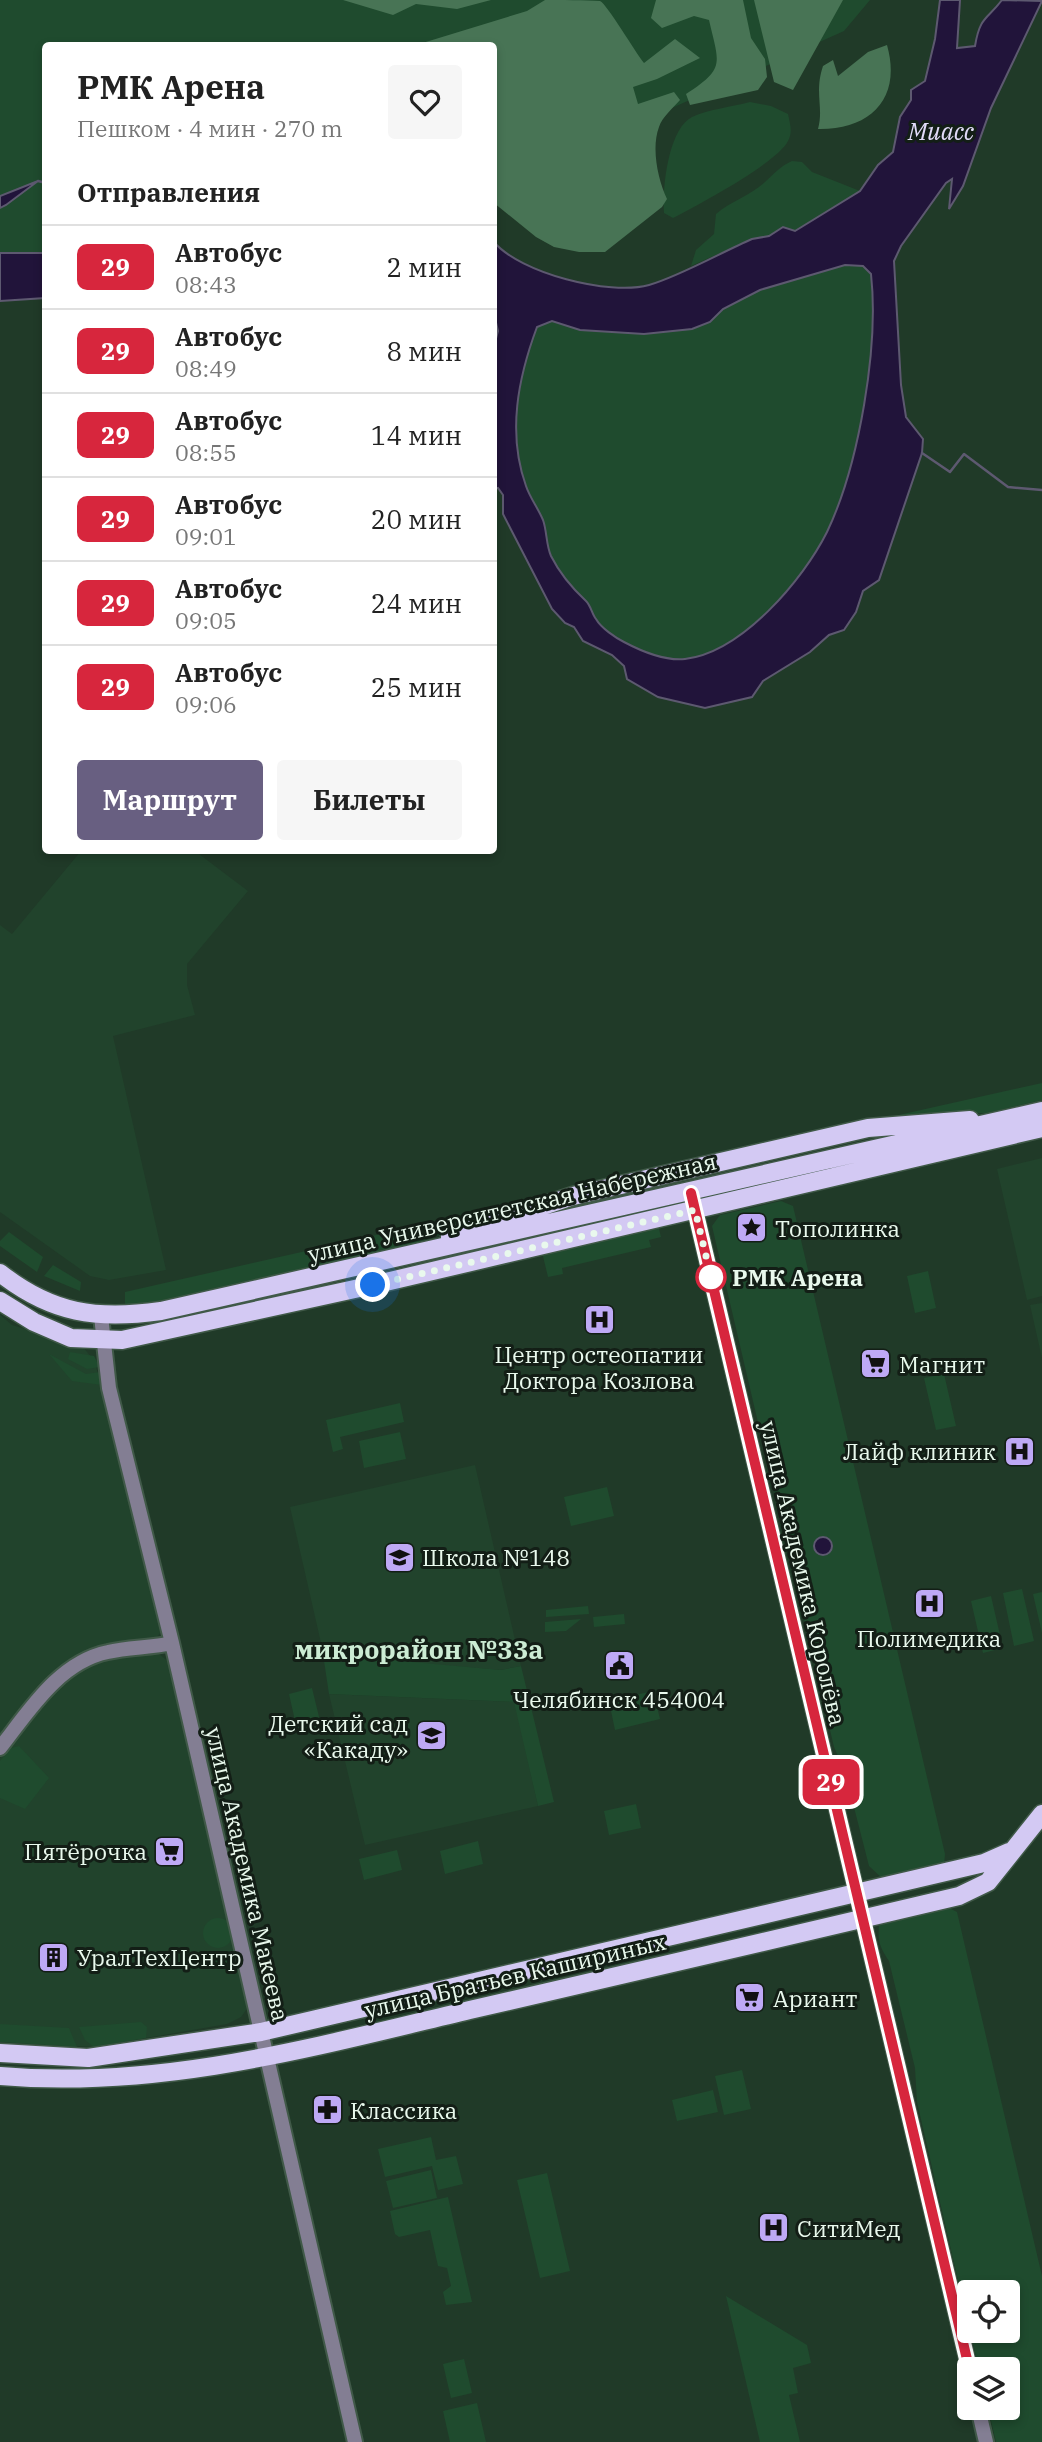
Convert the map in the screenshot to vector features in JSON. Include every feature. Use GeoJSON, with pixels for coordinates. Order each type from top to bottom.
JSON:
{"type":"FeatureCollection","features":[{"type":"Feature","properties":{"kind":"main road","name":"улица Университетская Набережная"},"geometry":{"type":"LineString","coordinates":[[0,1301],[34,1322],[71,1338],[102,1341],[161,1332],[693,1201],[1042,1111]]}},
{"type":"Feature","properties":{"kind":"main road"},"geometry":{"type":"LineString","coordinates":[[389,1262],[438,1241],[573,1196],[868,1128],[1012,1118]]}},
{"type":"Feature","properties":{"kind":"main road","name":"улица Университетская Набережная"},"geometry":{"type":"LineString","coordinates":[[0,1273],[42,1299],[78,1313],[101,1316],[161,1311],[1042,1128]]}},
{"type":"Feature","properties":{"kind":"main road","name":"улица Братьев Кашириных"},"geometry":{"type":"LineString","coordinates":[[0,2076],[57,2081],[110,2080],[267,2057],[972,1892],[988,1882],[1042,1814]]}},
{"type":"Feature","properties":{"kind":"main road","name":"улица Братьев Кашириных"},"geometry":{"type":"LineString","coordinates":[[0,2053],[88,2058],[261,2032],[984,1863],[1018,1846]]}},
{"type":"Feature","properties":{"kind":"street","name":"улица Академика Королёва"},"geometry":{"type":"LineString","coordinates":[[693,1201],[966,2357]]}},
{"type":"Feature","properties":{"kind":"street","name":"улица Академика Макеева"},"geometry":{"type":"LineString","coordinates":[[101,1316],[102,1341],[110,1388],[172,1643],[355,2442]]}},
{"type":"Feature","properties":{"kind":"street"},"geometry":{"type":"LineString","coordinates":[[0,1748],[53,1683],[85,1659],[109,1651],[172,1643]]}},
{"type":"Feature","properties":{"kind":"street"},"geometry":{"type":"LineString","coordinates":[[981,2420],[986,2442]]}},
{"type":"Feature","properties":{"kind":"shaded area"},"geometry":{"type":"Polygon","coordinates":[[[0,0],[870,0],[844,31],[502,184],[497,42],[42,42],[42,253],[0,253],[0,208],[35,183],[0,197],[0,0]]]}},
{"type":"Feature","properties":{"kind":"shaded area"},"geometry":{"type":"Polygon","coordinates":[[[343,0],[491,0],[457,9],[416,4],[393,15],[343,0]]]}},
{"type":"Feature","properties":{"kind":"shaded area"},"geometry":{"type":"Polygon","coordinates":[[[545,0],[600,1],[609,10],[644,63],[675,39],[700,58],[657,79],[633,87],[638,104],[674,92],[680,100],[663,120],[657,135],[657,164],[667,199],[662,207],[605,252],[579,252],[554,247],[536,237],[497,205],[497,42],[426,42],[527,11],[545,0]]]}},
{"type":"Feature","properties":{"kind":"shaded area"},"geometry":{"type":"Polygon","coordinates":[[[656,0],[743,0],[751,38],[765,59],[767,77],[758,90],[690,105],[686,94],[708,78],[716,64],[717,56],[709,20],[694,16],[662,28],[651,18],[656,0]]]}},
{"type":"Feature","properties":{"kind":"shaded area"},"geometry":{"type":"Polygon","coordinates":[[[754,0],[843,0],[793,90],[774,82],[754,0]]]}},
{"type":"Feature","properties":{"kind":"shaded area"},"geometry":{"type":"Polygon","coordinates":[[[887,45],[891,64],[890,81],[886,95],[878,107],[853,124],[818,129],[819,84],[823,66],[833,60],[838,76],[868,52],[887,45]]]}},
{"type":"Feature","properties":{"kind":"shaded area"},"geometry":{"type":"Polygon","coordinates":[[[750,102],[771,106],[788,114],[791,131],[788,141],[753,172],[717,194],[673,218],[664,213],[668,161],[677,134],[684,124],[699,114],[750,102]]]}},
{"type":"Feature","properties":{"kind":"shaded area"},"geometry":{"type":"Polygon","coordinates":[[[792,161],[802,162],[812,172],[860,191],[795,231],[783,227],[769,236],[752,239],[691,266],[696,250],[714,234],[716,214],[759,187],[792,161]]]}},
{"type":"Feature","properties":{"kind":"shaded area"},"geometry":{"type":"Polygon","coordinates":[[[845,265],[863,266],[871,273],[873,303],[869,370],[848,474],[838,505],[817,551],[768,611],[748,629],[706,654],[685,659],[662,657],[621,640],[598,622],[588,603],[570,586],[558,569],[549,552],[543,520],[520,466],[517,406],[525,365],[537,326],[552,321],[580,330],[644,334],[692,329],[710,322],[723,309],[760,290],[845,265]]]}},
{"type":"Feature","properties":{"kind":"shaded area"},"geometry":{"type":"Polygon","coordinates":[[[79,854],[199,854],[248,891],[187,964],[187,985],[195,1015],[113,1036],[166,1270],[109,1280],[90,1276],[0,1212],[0,925],[12,934],[79,854]]]}},
{"type":"Feature","properties":{"kind":"shaded area"},"geometry":{"type":"Polygon","coordinates":[[[1042,1083],[1042,1100],[987,1113],[947,1114],[854,1125],[1042,1083]]]}},
{"type":"Feature","properties":{"kind":"shaded area"},"geometry":{"type":"Polygon","coordinates":[[[1042,1158],[1042,1296],[1027,1300],[997,1169],[1042,1158]]]}},
{"type":"Feature","properties":{"kind":"shaded area"},"geometry":{"type":"Polygon","coordinates":[[[562,1193],[394,1250],[154,1304],[125,1307],[125,1292],[562,1193]]]}},
{"type":"Feature","properties":{"kind":"shaded area"},"geometry":{"type":"Polygon","coordinates":[[[781,1201],[793,1206],[945,1854],[944,1865],[883,1879],[869,1866],[845,1772],[834,1747],[712,1226],[720,1215],[781,1201]]]}},
{"type":"Feature","properties":{"kind":"shaded area"},"geometry":{"type":"Polygon","coordinates":[[[658,1225],[661,1237],[649,1240],[651,1247],[562,1268],[563,1274],[548,1277],[542,1252],[658,1225]]]}},
{"type":"Feature","properties":{"kind":"shaded area"},"geometry":{"type":"Polygon","coordinates":[[[9,1232],[43,1257],[37,1272],[0,1246],[0,1241],[9,1232]]]}},
{"type":"Feature","properties":{"kind":"shaded area"},"geometry":{"type":"Polygon","coordinates":[[[53,1265],[81,1282],[80,1291],[44,1276],[53,1265]]]}},
{"type":"Feature","properties":{"kind":"shaded area"},"geometry":{"type":"Polygon","coordinates":[[[928,1271],[936,1308],[915,1313],[907,1276],[928,1271]]]}},
{"type":"Feature","properties":{"kind":"shaded area"},"geometry":{"type":"Polygon","coordinates":[[[1042,1303],[1042,1358],[1030,1305],[1042,1303]]]}},
{"type":"Feature","properties":{"kind":"shaded area"},"geometry":{"type":"Polygon","coordinates":[[[0,1315],[12,1325],[83,1347],[95,1362],[161,1632],[154,1641],[109,1645],[73,1657],[47,1678],[0,1736],[0,1315]]]}},
{"type":"Feature","properties":{"kind":"shaded area"},"geometry":{"type":"Polygon","coordinates":[[[70,1352],[94,1356],[100,1367],[87,1369],[68,1359],[70,1352]]]}},
{"type":"Feature","properties":{"kind":"shaded area"},"geometry":{"type":"Polygon","coordinates":[[[49,1354],[86,1374],[101,1372],[102,1385],[72,1381],[49,1354]]]}},
{"type":"Feature","properties":{"kind":"shaded area"},"geometry":{"type":"Polygon","coordinates":[[[944,1374],[956,1426],[936,1430],[924,1378],[944,1374]]]}},
{"type":"Feature","properties":{"kind":"shaded area"},"geometry":{"type":"Polygon","coordinates":[[[400,1403],[404,1422],[340,1437],[343,1449],[333,1452],[326,1420],[400,1403]]]}},
{"type":"Feature","properties":{"kind":"shaded area"},"geometry":{"type":"Polygon","coordinates":[[[400,1432],[406,1459],[364,1468],[359,1441],[400,1432]]]}},
{"type":"Feature","properties":{"kind":"shaded area","name":"Школа №148"},"geometry":{"type":"Polygon","coordinates":[[[475,1465],[521,1666],[501,1670],[324,1656],[290,1507],[475,1465]]]}},
{"type":"Feature","properties":{"kind":"shaded area"},"geometry":{"type":"Polygon","coordinates":[[[607,1487],[614,1516],[571,1526],[564,1497],[607,1487]]]}},
{"type":"Feature","properties":{"kind":"shaded area"},"geometry":{"type":"Polygon","coordinates":[[[1022,1589],[1034,1641],[1014,1646],[1003,1593],[1022,1589]]]}},
{"type":"Feature","properties":{"kind":"shaded area"},"geometry":{"type":"Polygon","coordinates":[[[1042,1592],[1042,1633],[1033,1594],[1042,1592]]]}},
{"type":"Feature","properties":{"kind":"shaded area"},"geometry":{"type":"Polygon","coordinates":[[[991,1596],[1003,1648],[983,1653],[971,1601],[991,1596]]]}},
{"type":"Feature","properties":{"kind":"shaded area"},"geometry":{"type":"Polygon","coordinates":[[[588,1606],[589,1614],[546,1617],[546,1610],[588,1606]]]}},
{"type":"Feature","properties":{"kind":"shaded area"},"geometry":{"type":"Polygon","coordinates":[[[624,1614],[625,1624],[594,1627],[593,1617],[624,1614]]]}},
{"type":"Feature","properties":{"kind":"shaded area"},"geometry":{"type":"Polygon","coordinates":[[[581,1619],[566,1631],[545,1632],[545,1622],[581,1619]]]}},
{"type":"Feature","properties":{"kind":"shaded area"},"geometry":{"type":"Polygon","coordinates":[[[159,1654],[169,1662],[247,1997],[246,2010],[241,2017],[227,2024],[94,2047],[0,2042],[0,1758],[56,1692],[82,1670],[117,1656],[159,1654]]]}},
{"type":"Feature","properties":{"kind":"shaded area"},"geometry":{"type":"Polygon","coordinates":[[[323,1654],[501,1670],[521,1666],[554,1802],[538,1806],[514,1702],[329,1694],[323,1654]]]}},
{"type":"Feature","properties":{"kind":"shaded area"},"geometry":{"type":"Polygon","coordinates":[[[312,1688],[322,1729],[298,1734],[289,1694],[312,1688]]]}},
{"type":"Feature","properties":{"kind":"shaded area"},"geometry":{"type":"Polygon","coordinates":[[[653,1691],[660,1719],[615,1730],[609,1701],[653,1691]]]}},
{"type":"Feature","properties":{"kind":"shaded area","name":"Детский сад «Какаду»"},"geometry":{"type":"Polygon","coordinates":[[[329,1694],[515,1702],[538,1806],[365,1845],[329,1694]]]}},
{"type":"Feature","properties":{"kind":"shaded area"},"geometry":{"type":"Polygon","coordinates":[[[19,1746],[49,1778],[25,1809],[0,1798],[0,1761],[11,1748],[19,1746]]]}},
{"type":"Feature","properties":{"kind":"shaded area"},"geometry":{"type":"Polygon","coordinates":[[[636,1804],[641,1828],[609,1835],[604,1811],[636,1804]]]}},
{"type":"Feature","properties":{"kind":"shaded area"},"geometry":{"type":"Polygon","coordinates":[[[478,1841],[483,1864],[445,1874],[440,1851],[478,1841]]]}},
{"type":"Feature","properties":{"kind":"shaded area"},"geometry":{"type":"Polygon","coordinates":[[[397,1850],[402,1870],[364,1880],[359,1859],[397,1850]]]}},
{"type":"Feature","properties":{"kind":"shaded area"},"geometry":{"type":"Polygon","coordinates":[[[945,1906],[957,1912],[1042,2276],[1042,2442],[996,2442],[991,2420],[1020,2420],[1020,2357],[976,2357],[973,2343],[1020,2343],[1020,2280],[958,2280],[917,2102],[915,2068],[889,1961],[879,1941],[879,1926],[889,1919],[945,1906]]]}},
{"type":"Feature","properties":{"kind":"shaded area"},"geometry":{"type":"Polygon","coordinates":[[[218,1918],[229,1922],[233,1933],[229,1944],[218,1948],[207,1944],[203,1933],[207,1922],[218,1918]]]}},
{"type":"Feature","properties":{"kind":"shaded area"},"geometry":{"type":"Polygon","coordinates":[[[141,2022],[147,2027],[146,2038],[94,2047],[85,2040],[79,2027],[141,2022]]]}},
{"type":"Feature","properties":{"kind":"shaded area"},"geometry":{"type":"Polygon","coordinates":[[[0,2024],[69,2028],[77,2047],[0,2042],[0,2024]]]}},
{"type":"Feature","properties":{"kind":"shaded area"},"geometry":{"type":"Polygon","coordinates":[[[742,2070],[751,2109],[724,2115],[715,2076],[742,2070]]]}},
{"type":"Feature","properties":{"kind":"shaded area"},"geometry":{"type":"Polygon","coordinates":[[[713,2090],[718,2112],[677,2121],[672,2100],[713,2090]]]}},
{"type":"Feature","properties":{"kind":"shaded area"},"geometry":{"type":"Polygon","coordinates":[[[431,2137],[436,2160],[456,2156],[463,2184],[438,2190],[432,2166],[385,2177],[378,2149],[431,2137]]]}},
{"type":"Feature","properties":{"kind":"shaded area"},"geometry":{"type":"Polygon","coordinates":[[[431,2170],[437,2198],[393,2208],[386,2181],[431,2170]]]}},
{"type":"Feature","properties":{"kind":"shaded area"},"geometry":{"type":"Polygon","coordinates":[[[547,2173],[570,2271],[540,2278],[517,2180],[547,2173]]]}},
{"type":"Feature","properties":{"kind":"shaded area"},"geometry":{"type":"Polygon","coordinates":[[[448,2197],[472,2302],[446,2305],[443,2292],[451,2286],[447,2268],[438,2266],[430,2230],[399,2237],[395,2234],[390,2211],[448,2197]]]}},
{"type":"Feature","properties":{"kind":"shaded area"},"geometry":{"type":"Polygon","coordinates":[[[726,2296],[807,2345],[811,2363],[793,2368],[798,2393],[789,2395],[800,2442],[760,2442],[726,2296]]]}},
{"type":"Feature","properties":{"kind":"shaded area"},"geometry":{"type":"Polygon","coordinates":[[[464,2359],[472,2393],[451,2398],[443,2364],[464,2359]]]}},
{"type":"Feature","properties":{"kind":"shaded area"},"geometry":{"type":"Polygon","coordinates":[[[477,2403],[486,2442],[450,2442],[443,2411],[477,2403]]]}},
{"type":"Feature","properties":{"kind":"water","name":"Миасс"},"geometry":{"type":"Polygon","coordinates":[[[940,0],[960,0],[957,48],[975,46],[982,24],[1002,0],[1042,1],[991,108],[963,186],[949,209],[952,179],[946,183],[901,246],[894,261],[901,385],[906,417],[923,439],[922,453],[879,580],[863,591],[856,612],[844,630],[829,635],[810,652],[763,681],[752,697],[705,708],[658,697],[627,679],[624,666],[612,655],[583,641],[574,627],[565,623],[552,609],[503,514],[503,495],[497,488],[497,245],[506,253],[544,272],[589,284],[632,288],[673,276],[752,239],[769,236],[783,227],[795,231],[860,191],[878,165],[893,152],[900,117],[911,100],[911,90],[925,81],[935,39],[940,0]],[[845,265],[760,290],[723,309],[710,322],[692,329],[644,334],[580,330],[552,321],[537,327],[530,346],[517,406],[520,466],[543,520],[549,552],[555,563],[588,603],[598,622],[613,635],[654,655],[685,659],[706,654],[749,628],[787,591],[803,571],[827,532],[857,440],[872,336],[871,274],[863,266],[845,265]]]}},
{"type":"Feature","properties":{"kind":"water"},"geometry":{"type":"Polygon","coordinates":[[[38,181],[6,205],[0,208],[0,196],[38,181]]]}},
{"type":"Feature","properties":{"kind":"water"},"geometry":{"type":"Polygon","coordinates":[[[0,253],[42,253],[42,298],[0,301],[0,253]]]}},
{"type":"Feature","properties":{"kind":"water"},"geometry":{"type":"Polygon","coordinates":[[[823,1537],[829,1540],[832,1546],[829,1552],[823,1555],[817,1552],[814,1546],[817,1540],[823,1537]]]}},
{"type":"Feature","properties":{"kind":"waterway"},"geometry":{"type":"LineString","coordinates":[[38,181],[42,182]]}},
{"type":"Feature","properties":{"kind":"waterway"},"geometry":{"type":"LineString","coordinates":[[922,453],[950,472],[964,454],[1008,487],[1042,490]]}},
{"type":"Feature","properties":{"kind":"bus line","name":"29"},"geometry":{"type":"LineString","coordinates":[[691,1193],[966,2357]]}},
{"type":"Feature","properties":{"kind":"place","name":"Тополинка"},"geometry":{"type":"Point","coordinates":[752,1228]}},
{"type":"Feature","properties":{"kind":"place","name":"РМК Арена"},"geometry":{"type":"Point","coordinates":[711,1277]}},
{"type":"Feature","properties":{"kind":"place","name":"Центр остеопатии Доктора Козлова"},"geometry":{"type":"Point","coordinates":[599,1320]}},
{"type":"Feature","properties":{"kind":"place","name":"Магнит"},"geometry":{"type":"Point","coordinates":[876,1364]}},
{"type":"Feature","properties":{"kind":"place","name":"Лайф клиник"},"geometry":{"type":"Point","coordinates":[1019,1451]}},
{"type":"Feature","properties":{"kind":"place","name":"Школа №148"},"geometry":{"type":"Point","coordinates":[399,1557]}},
{"type":"Feature","properties":{"kind":"place","name":"Полимедика"},"geometry":{"type":"Point","coordinates":[929,1604]}},
{"type":"Feature","properties":{"kind":"place","name":"Челябинск 454004"},"geometry":{"type":"Point","coordinates":[619,1665]}},
{"type":"Feature","properties":{"kind":"place","name":"Детский сад «Какаду»"},"geometry":{"type":"Point","coordinates":[431,1736]}},
{"type":"Feature","properties":{"kind":"place","name":"Пятёрочка"},"geometry":{"type":"Point","coordinates":[170,1851]}},
{"type":"Feature","properties":{"kind":"place","name":"УралТехЦентр"},"geometry":{"type":"Point","coordinates":[54,1957]}},
{"type":"Feature","properties":{"kind":"place","name":"Ариант"},"geometry":{"type":"Point","coordinates":[750,1998]}},
{"type":"Feature","properties":{"kind":"place","name":"Классика"},"geometry":{"type":"Point","coordinates":[327,2110]}},
{"type":"Feature","properties":{"kind":"place","name":"СитиМед"},"geometry":{"type":"Point","coordinates":[774,2228]}},
{"type":"Feature","properties":{"kind":"district","name":"микрорайон №33а"},"geometry":{"type":"Point","coordinates":[419,1649]}},
{"type":"Feature","properties":{"kind":"route"},"geometry":{"type":"LineString","coordinates":[[373,1285],[695,1210],[711,1277]]}}]}
